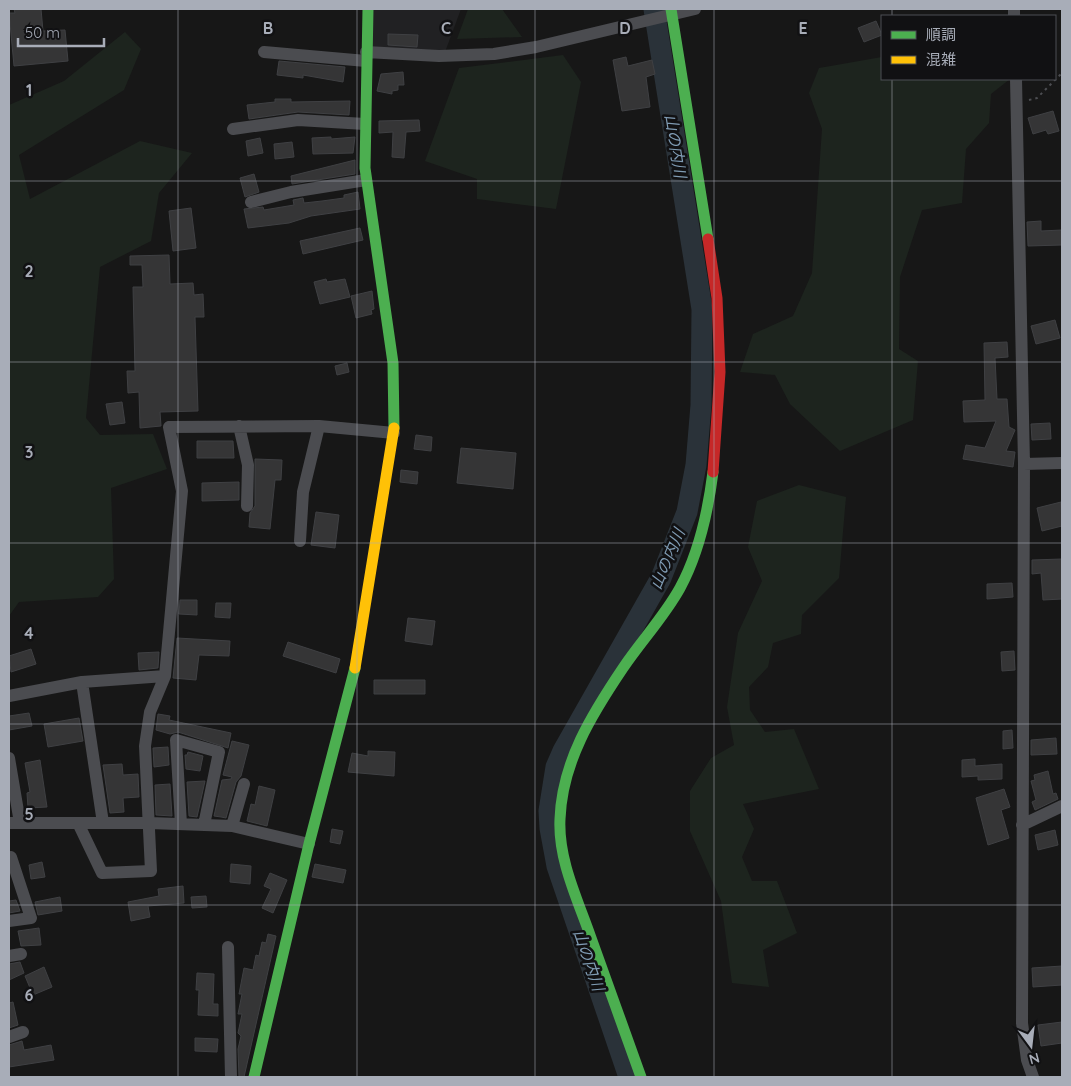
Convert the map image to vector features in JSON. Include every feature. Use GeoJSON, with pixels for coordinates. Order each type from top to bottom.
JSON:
{"type":"FeatureCollection","features":[{"type":"Feature","properties":{"kind":"street"},"geometry":{"type":"LineString","coordinates":[[254,1077],[309,844],[354,682],[394,433],[396,389],[366,180],[365,124],[368,9]]}},
{"type":"Feature","properties":{"kind":"street"},"geometry":{"type":"LineString","coordinates":[[264,52],[366,56],[494,54],[646,20],[672,12],[695,9]]}},
{"type":"Feature","properties":{"kind":"street"},"geometry":{"type":"LineString","coordinates":[[641,1077],[567,870],[560,819],[564,786],[576,747],[623,668],[670,605],[681,586],[699,543],[710,497],[720,372],[720,323],[714,273],[672,12]]}},
{"type":"Feature","properties":{"kind":"street"},"geometry":{"type":"LineString","coordinates":[[1016,80],[1024,464],[1022,1023],[1025,1052],[1033,1077]]}},
{"type":"Feature","properties":{"kind":"street"},"geometry":{"type":"LineString","coordinates":[[233,128],[298,120],[365,124]]}},
{"type":"Feature","properties":{"kind":"street"},"geometry":{"type":"LineString","coordinates":[[251,202],[291,192],[366,180]]}},
{"type":"Feature","properties":{"kind":"street"},"geometry":{"type":"LineString","coordinates":[[239,426],[248,465],[247,506]]}},
{"type":"Feature","properties":{"kind":"street"},"geometry":{"type":"LineString","coordinates":[[78,823],[102,873],[151,871],[145,746],[150,712],[165,676],[182,491],[169,427],[319,426],[394,433]]}},
{"type":"Feature","properties":{"kind":"street"},"geometry":{"type":"LineString","coordinates":[[300,541],[303,492],[319,426]]}},
{"type":"Feature","properties":{"kind":"street"},"geometry":{"type":"LineString","coordinates":[[1024,464],[1062,463]]}},
{"type":"Feature","properties":{"kind":"street"},"geometry":{"type":"LineString","coordinates":[[9,696],[82,682],[165,676]]}},
{"type":"Feature","properties":{"kind":"street"},"geometry":{"type":"LineString","coordinates":[[82,682],[103,823]]}},
{"type":"Feature","properties":{"kind":"street"},"geometry":{"type":"LineString","coordinates":[[181,824],[176,740],[220,752],[204,825]]}},
{"type":"Feature","properties":{"kind":"street"},"geometry":{"type":"LineString","coordinates":[[9,758],[14,823],[150,823],[232,826],[309,844]]}},
{"type":"Feature","properties":{"kind":"street"},"geometry":{"type":"LineString","coordinates":[[232,826],[244,784]]}},
{"type":"Feature","properties":{"kind":"street"},"geometry":{"type":"LineString","coordinates":[[1022,825],[1062,806]]}},
{"type":"Feature","properties":{"kind":"street"},"geometry":{"type":"LineString","coordinates":[[9,921],[31,918],[14,885],[11,857]]}},
{"type":"Feature","properties":{"kind":"street"},"geometry":{"type":"LineString","coordinates":[[228,947],[231,1077]]}},
{"type":"Feature","properties":{"kind":"street"},"geometry":{"type":"LineString","coordinates":[[9,1037],[23,1032]]}},
{"type":"Feature","properties":{"kind":"path"},"geometry":{"type":"LineString","coordinates":[[1017,104],[1037,98],[1055,80]]}},
{"type":"Feature","properties":{"kind":"shaded area"},"geometry":{"type":"Polygon","coordinates":[[[373,9],[461,9],[445,52],[372,49],[373,9]]]}},
{"type":"Feature","properties":{"kind":"shaded area"},"geometry":{"type":"Polygon","coordinates":[[[468,9],[502,9],[522,37],[457,39],[468,9]]]}},
{"type":"Feature","properties":{"kind":"shaded area"},"geometry":{"type":"Polygon","coordinates":[[[125,32],[141,49],[124,90],[19,155],[30,199],[140,141],[192,153],[159,193],[151,241],[100,267],[86,418],[100,435],[153,434],[167,469],[111,488],[114,579],[98,597],[19,602],[9,616],[9,105],[64,81],[125,32]]]}},
{"type":"Feature","properties":{"kind":"shaded area"},"geometry":{"type":"Polygon","coordinates":[[[563,55],[581,82],[556,209],[477,199],[477,179],[425,161],[459,68],[563,55]]]}},
{"type":"Feature","properties":{"kind":"shaded area"},"geometry":{"type":"Polygon","coordinates":[[[881,57],[881,80],[1009,80],[991,94],[989,123],[966,149],[962,203],[922,210],[900,277],[899,349],[918,361],[913,420],[840,451],[790,404],[775,375],[740,372],[753,334],[793,316],[812,273],[822,129],[809,93],[819,68],[881,57]]]}},
{"type":"Feature","properties":{"kind":"shaded area"},"geometry":{"type":"Polygon","coordinates":[[[799,485],[846,497],[839,578],[802,615],[801,634],[773,643],[768,667],[749,687],[750,710],[765,732],[794,729],[819,789],[743,804],[754,829],[742,857],[752,881],[777,881],[797,933],[763,950],[769,987],[732,983],[721,901],[690,831],[690,791],[711,758],[734,745],[727,707],[738,633],[762,581],[748,547],[757,501],[799,485]]]}},
{"type":"Feature","properties":{"kind":"building"},"geometry":{"type":"Polygon","coordinates":[[[14,9],[41,9],[43,31],[65,30],[68,61],[14,66],[9,13],[15,13],[14,9]]]}},
{"type":"Feature","properties":{"kind":"building"},"geometry":{"type":"Polygon","coordinates":[[[876,21],[881,35],[864,42],[858,28],[876,21]]]}},
{"type":"Feature","properties":{"kind":"building"},"geometry":{"type":"Polygon","coordinates":[[[388,34],[418,35],[417,47],[388,45],[388,34]]]}},
{"type":"Feature","properties":{"kind":"building"},"geometry":{"type":"Polygon","coordinates":[[[626,57],[628,66],[652,60],[655,74],[646,77],[650,107],[622,111],[613,60],[626,57]]]}},
{"type":"Feature","properties":{"kind":"building"},"geometry":{"type":"Polygon","coordinates":[[[279,61],[345,67],[343,82],[303,75],[303,78],[277,75],[279,61]]]}},
{"type":"Feature","properties":{"kind":"building"},"geometry":{"type":"Polygon","coordinates":[[[403,72],[404,85],[398,85],[398,90],[392,91],[392,94],[377,91],[381,74],[403,72]]]}},
{"type":"Feature","properties":{"kind":"building"},"geometry":{"type":"Polygon","coordinates":[[[275,99],[291,99],[291,102],[350,101],[349,115],[298,112],[249,119],[247,105],[275,102],[275,99]]]}},
{"type":"Feature","properties":{"kind":"building"},"geometry":{"type":"Polygon","coordinates":[[[1053,111],[1059,131],[1048,134],[1046,130],[1033,134],[1028,118],[1053,111]]]}},
{"type":"Feature","properties":{"kind":"building"},"geometry":{"type":"Polygon","coordinates":[[[419,120],[420,131],[406,132],[404,158],[392,157],[393,132],[379,133],[379,121],[419,120]]]}},
{"type":"Feature","properties":{"kind":"building"},"geometry":{"type":"Polygon","coordinates":[[[331,137],[331,139],[355,137],[353,153],[313,154],[312,138],[331,137]]]}},
{"type":"Feature","properties":{"kind":"building"},"geometry":{"type":"Polygon","coordinates":[[[260,138],[263,153],[248,156],[246,141],[260,138]]]}},
{"type":"Feature","properties":{"kind":"building"},"geometry":{"type":"Polygon","coordinates":[[[292,142],[294,157],[275,159],[274,144],[292,142]]]}},
{"type":"Feature","properties":{"kind":"building"},"geometry":{"type":"Polygon","coordinates":[[[355,160],[355,174],[292,184],[291,176],[355,160]]]}},
{"type":"Feature","properties":{"kind":"building"},"geometry":{"type":"Polygon","coordinates":[[[254,174],[259,192],[245,197],[240,178],[254,174]]]}},
{"type":"Feature","properties":{"kind":"building"},"geometry":{"type":"Polygon","coordinates":[[[358,192],[360,209],[311,216],[289,223],[248,228],[244,209],[263,207],[264,210],[294,205],[293,200],[303,198],[304,203],[344,198],[344,195],[358,192]]]}},
{"type":"Feature","properties":{"kind":"building"},"geometry":{"type":"Polygon","coordinates":[[[191,208],[196,248],[173,251],[169,211],[191,208]]]}},
{"type":"Feature","properties":{"kind":"building"},"geometry":{"type":"Polygon","coordinates":[[[1041,221],[1041,231],[1062,230],[1062,245],[1028,246],[1027,222],[1041,221]]]}},
{"type":"Feature","properties":{"kind":"building"},"geometry":{"type":"Polygon","coordinates":[[[360,228],[363,240],[303,254],[300,241],[360,228]]]}},
{"type":"Feature","properties":{"kind":"building"},"geometry":{"type":"Polygon","coordinates":[[[169,255],[170,284],[193,283],[194,295],[203,294],[204,317],[195,317],[198,411],[160,412],[161,426],[140,428],[139,392],[128,393],[127,371],[135,371],[133,287],[143,287],[142,265],[130,265],[130,256],[169,255]]]}},
{"type":"Feature","properties":{"kind":"building"},"geometry":{"type":"Polygon","coordinates":[[[326,279],[327,282],[345,279],[350,297],[320,304],[314,282],[326,279]]]}},
{"type":"Feature","properties":{"kind":"building"},"geometry":{"type":"Polygon","coordinates":[[[372,291],[374,309],[371,310],[372,314],[356,318],[351,296],[372,291]]]}},
{"type":"Feature","properties":{"kind":"building"},"geometry":{"type":"Polygon","coordinates":[[[1055,320],[1060,338],[1036,344],[1031,326],[1055,320]]]}},
{"type":"Feature","properties":{"kind":"building"},"geometry":{"type":"Polygon","coordinates":[[[1007,342],[1008,357],[995,358],[997,399],[1007,399],[1009,427],[1015,430],[1006,451],[1015,452],[1013,467],[963,459],[966,445],[985,448],[996,421],[964,422],[963,401],[985,400],[984,343],[1007,342]]]}},
{"type":"Feature","properties":{"kind":"building"},"geometry":{"type":"Polygon","coordinates":[[[347,363],[349,372],[337,375],[335,366],[347,363]]]}},
{"type":"Feature","properties":{"kind":"building"},"geometry":{"type":"Polygon","coordinates":[[[122,402],[125,423],[110,425],[106,404],[122,402]]]}},
{"type":"Feature","properties":{"kind":"building"},"geometry":{"type":"Polygon","coordinates":[[[1050,423],[1051,439],[1032,440],[1031,424],[1050,423]]]}},
{"type":"Feature","properties":{"kind":"building"},"geometry":{"type":"Polygon","coordinates":[[[416,435],[432,437],[431,451],[414,449],[416,435]]]}},
{"type":"Feature","properties":{"kind":"building"},"geometry":{"type":"Polygon","coordinates":[[[197,441],[233,441],[234,458],[197,458],[197,441]]]}},
{"type":"Feature","properties":{"kind":"building"},"geometry":{"type":"Polygon","coordinates":[[[461,448],[516,453],[513,489],[457,483],[461,448]]]}},
{"type":"Feature","properties":{"kind":"building"},"geometry":{"type":"Polygon","coordinates":[[[255,459],[282,460],[281,480],[275,480],[270,529],[249,527],[250,513],[255,506],[255,459]]]}},
{"type":"Feature","properties":{"kind":"building"},"geometry":{"type":"Polygon","coordinates":[[[401,470],[418,472],[417,484],[400,482],[401,470]]]}},
{"type":"Feature","properties":{"kind":"building"},"geometry":{"type":"Polygon","coordinates":[[[239,482],[239,500],[202,501],[202,483],[239,482]]]}},
{"type":"Feature","properties":{"kind":"building"},"geometry":{"type":"Polygon","coordinates":[[[1061,502],[1062,526],[1042,531],[1037,508],[1061,502]]]}},
{"type":"Feature","properties":{"kind":"building"},"geometry":{"type":"Polygon","coordinates":[[[316,512],[339,515],[335,548],[311,545],[316,512]]]}},
{"type":"Feature","properties":{"kind":"building"},"geometry":{"type":"Polygon","coordinates":[[[1062,559],[1062,599],[1043,600],[1041,573],[1032,574],[1032,560],[1062,559]]]}},
{"type":"Feature","properties":{"kind":"building"},"geometry":{"type":"Polygon","coordinates":[[[1012,583],[1013,597],[987,599],[987,584],[1012,583]]]}},
{"type":"Feature","properties":{"kind":"building"},"geometry":{"type":"Polygon","coordinates":[[[180,600],[197,600],[197,615],[179,614],[180,600]]]}},
{"type":"Feature","properties":{"kind":"building"},"geometry":{"type":"Polygon","coordinates":[[[216,603],[231,603],[230,618],[215,617],[216,603]]]}},
{"type":"Feature","properties":{"kind":"building"},"geometry":{"type":"Polygon","coordinates":[[[408,618],[435,621],[432,645],[405,641],[408,618]]]}},
{"type":"Feature","properties":{"kind":"building"},"geometry":{"type":"Polygon","coordinates":[[[177,638],[230,641],[229,656],[199,655],[196,680],[173,678],[177,638]]]}},
{"type":"Feature","properties":{"kind":"building"},"geometry":{"type":"Polygon","coordinates":[[[288,642],[340,659],[336,673],[283,656],[288,642]]]}},
{"type":"Feature","properties":{"kind":"building"},"geometry":{"type":"Polygon","coordinates":[[[31,649],[36,664],[11,672],[9,656],[31,649]]]}},
{"type":"Feature","properties":{"kind":"building"},"geometry":{"type":"Polygon","coordinates":[[[1014,651],[1015,670],[1002,671],[1001,652],[1014,651]]]}},
{"type":"Feature","properties":{"kind":"building"},"geometry":{"type":"Polygon","coordinates":[[[159,652],[158,668],[139,670],[138,653],[159,652]]]}},
{"type":"Feature","properties":{"kind":"building"},"geometry":{"type":"Polygon","coordinates":[[[374,680],[425,680],[425,694],[374,694],[374,680]]]}},
{"type":"Feature","properties":{"kind":"building"},"geometry":{"type":"Polygon","coordinates":[[[29,713],[32,726],[9,730],[9,716],[29,713]]]}},
{"type":"Feature","properties":{"kind":"building"},"geometry":{"type":"Polygon","coordinates":[[[158,714],[170,716],[169,720],[231,733],[228,748],[178,732],[170,734],[156,730],[158,714]]]}},
{"type":"Feature","properties":{"kind":"building"},"geometry":{"type":"Polygon","coordinates":[[[79,718],[83,741],[48,747],[44,724],[79,718]]]}},
{"type":"Feature","properties":{"kind":"building"},"geometry":{"type":"Polygon","coordinates":[[[1012,730],[1013,748],[1003,749],[1003,731],[1012,730]]]}},
{"type":"Feature","properties":{"kind":"building"},"geometry":{"type":"Polygon","coordinates":[[[1056,738],[1057,754],[1031,755],[1031,740],[1056,738]]]}},
{"type":"Feature","properties":{"kind":"building"},"geometry":{"type":"Polygon","coordinates":[[[232,741],[249,745],[241,776],[236,782],[226,818],[214,816],[222,780],[231,779],[232,777],[223,775],[232,741]]]}},
{"type":"Feature","properties":{"kind":"building"},"geometry":{"type":"Polygon","coordinates":[[[168,747],[169,765],[154,767],[153,748],[168,747]]]}},
{"type":"Feature","properties":{"kind":"building"},"geometry":{"type":"Polygon","coordinates":[[[368,751],[395,752],[394,776],[348,772],[352,753],[368,756],[368,751]]]}},
{"type":"Feature","properties":{"kind":"building"},"geometry":{"type":"Polygon","coordinates":[[[188,752],[203,756],[200,771],[186,769],[185,755],[188,752]]]}},
{"type":"Feature","properties":{"kind":"building"},"geometry":{"type":"Polygon","coordinates":[[[975,759],[975,766],[1002,764],[1002,779],[978,780],[978,776],[962,777],[962,760],[975,759]]]}},
{"type":"Feature","properties":{"kind":"building"},"geometry":{"type":"Polygon","coordinates":[[[40,760],[47,807],[28,808],[27,793],[30,792],[25,763],[40,760]]]}},
{"type":"Feature","properties":{"kind":"building"},"geometry":{"type":"Polygon","coordinates":[[[122,764],[123,775],[138,774],[139,797],[123,798],[124,812],[110,813],[103,765],[122,764]]]}},
{"type":"Feature","properties":{"kind":"building"},"geometry":{"type":"Polygon","coordinates":[[[1048,771],[1053,794],[1056,793],[1058,799],[1035,810],[1032,802],[1036,800],[1031,781],[1035,780],[1034,775],[1048,771]]]}},
{"type":"Feature","properties":{"kind":"building"},"geometry":{"type":"Polygon","coordinates":[[[205,781],[197,817],[189,816],[187,782],[205,781]]]}},
{"type":"Feature","properties":{"kind":"building"},"geometry":{"type":"Polygon","coordinates":[[[170,784],[172,816],[156,815],[155,785],[170,784]]]}},
{"type":"Feature","properties":{"kind":"building"},"geometry":{"type":"Polygon","coordinates":[[[259,786],[275,790],[267,826],[247,821],[251,804],[255,805],[259,786]]]}},
{"type":"Feature","properties":{"kind":"building"},"geometry":{"type":"Polygon","coordinates":[[[1004,789],[1010,807],[1001,810],[1009,838],[988,845],[976,798],[1004,789]]]}},
{"type":"Feature","properties":{"kind":"building"},"geometry":{"type":"Polygon","coordinates":[[[332,829],[343,831],[340,844],[330,842],[332,829]]]}},
{"type":"Feature","properties":{"kind":"building"},"geometry":{"type":"Polygon","coordinates":[[[1055,830],[1058,845],[1038,850],[1035,835],[1055,830]]]}},
{"type":"Feature","properties":{"kind":"building"},"geometry":{"type":"Polygon","coordinates":[[[42,862],[45,877],[31,879],[29,865],[42,862]]]}},
{"type":"Feature","properties":{"kind":"building"},"geometry":{"type":"Polygon","coordinates":[[[231,864],[251,866],[250,884],[230,882],[231,864]]]}},
{"type":"Feature","properties":{"kind":"building"},"geometry":{"type":"Polygon","coordinates":[[[315,864],[346,870],[343,883],[312,877],[315,864]]]}},
{"type":"Feature","properties":{"kind":"building"},"geometry":{"type":"Polygon","coordinates":[[[270,873],[287,880],[273,913],[262,908],[271,889],[264,886],[270,873]]]}},
{"type":"Feature","properties":{"kind":"building"},"geometry":{"type":"Polygon","coordinates":[[[183,886],[184,903],[148,906],[150,917],[131,921],[128,902],[159,896],[158,889],[183,886]]]}},
{"type":"Feature","properties":{"kind":"building"},"geometry":{"type":"Polygon","coordinates":[[[206,896],[207,907],[192,908],[191,897],[206,896]]]}},
{"type":"Feature","properties":{"kind":"building"},"geometry":{"type":"Polygon","coordinates":[[[60,897],[62,911],[38,915],[35,902],[60,897]]]}},
{"type":"Feature","properties":{"kind":"building"},"geometry":{"type":"Polygon","coordinates":[[[16,900],[20,911],[9,913],[9,901],[16,900]]]}},
{"type":"Feature","properties":{"kind":"building"},"geometry":{"type":"Polygon","coordinates":[[[39,928],[41,945],[21,946],[18,931],[39,928]]]}},
{"type":"Feature","properties":{"kind":"building"},"geometry":{"type":"Polygon","coordinates":[[[268,934],[276,936],[244,1077],[239,1077],[238,1049],[241,1036],[238,1033],[242,1014],[238,1014],[242,994],[239,994],[244,968],[253,970],[256,955],[259,956],[262,942],[266,943],[268,934]]]}},
{"type":"Feature","properties":{"kind":"building"},"geometry":{"type":"Polygon","coordinates":[[[20,962],[24,973],[9,980],[9,964],[20,962]]]}},
{"type":"Feature","properties":{"kind":"building"},"geometry":{"type":"Polygon","coordinates":[[[1062,966],[1062,985],[1033,987],[1032,968],[1062,966]]]}},
{"type":"Feature","properties":{"kind":"building"},"geometry":{"type":"Polygon","coordinates":[[[44,967],[52,987],[33,995],[25,976],[44,967]]]}},
{"type":"Feature","properties":{"kind":"building"},"geometry":{"type":"Polygon","coordinates":[[[197,973],[214,974],[213,1004],[218,1004],[218,1016],[198,1015],[199,990],[196,990],[197,973]]]}},
{"type":"Feature","properties":{"kind":"building"},"geometry":{"type":"Polygon","coordinates":[[[13,1002],[18,1025],[9,1028],[9,1003],[13,1002]]]}},
{"type":"Feature","properties":{"kind":"building"},"geometry":{"type":"Polygon","coordinates":[[[1062,1022],[1062,1043],[1041,1046],[1038,1025],[1062,1022]]]}},
{"type":"Feature","properties":{"kind":"building"},"geometry":{"type":"Polygon","coordinates":[[[195,1038],[218,1039],[217,1052],[195,1051],[195,1038]]]}},
{"type":"Feature","properties":{"kind":"building"},"geometry":{"type":"Polygon","coordinates":[[[22,1041],[24,1050],[51,1045],[54,1060],[9,1067],[9,1045],[22,1041]]]}},
{"type":"Feature","properties":{"kind":"waterway","name":"山の内川"},"geometry":{"type":"LineString","coordinates":[[629,1077],[557,866],[549,811],[556,767],[563,751],[661,578],[687,512],[696,465],[701,405],[702,309],[654,9]]}},
{"type":"Feature","properties":{"kind":"traffic: fast"},"geometry":{"type":"LineString","coordinates":[[368,9],[365,168],[393,363],[394,428]]}},
{"type":"Feature","properties":{"kind":"traffic: fast"},"geometry":{"type":"LineString","coordinates":[[671,9],[708,239]]}},
{"type":"Feature","properties":{"kind":"traffic: fast"},"geometry":{"type":"LineString","coordinates":[[641,1077],[565,864],[560,834],[562,798],[573,758],[600,703],[637,648],[674,599],[687,575],[702,532],[713,472]]}},
{"type":"Feature","properties":{"kind":"traffic: fast"},"geometry":{"type":"LineString","coordinates":[[254,1077],[309,844],[355,668]]}},
{"type":"Feature","properties":{"kind":"traffic: slow"},"geometry":{"type":"LineString","coordinates":[[355,668],[394,428]]}},
{"type":"Feature","properties":{"kind":"traffic: jam"},"geometry":{"type":"LineString","coordinates":[[708,239],[717,298],[720,372],[713,472]]}}]}
